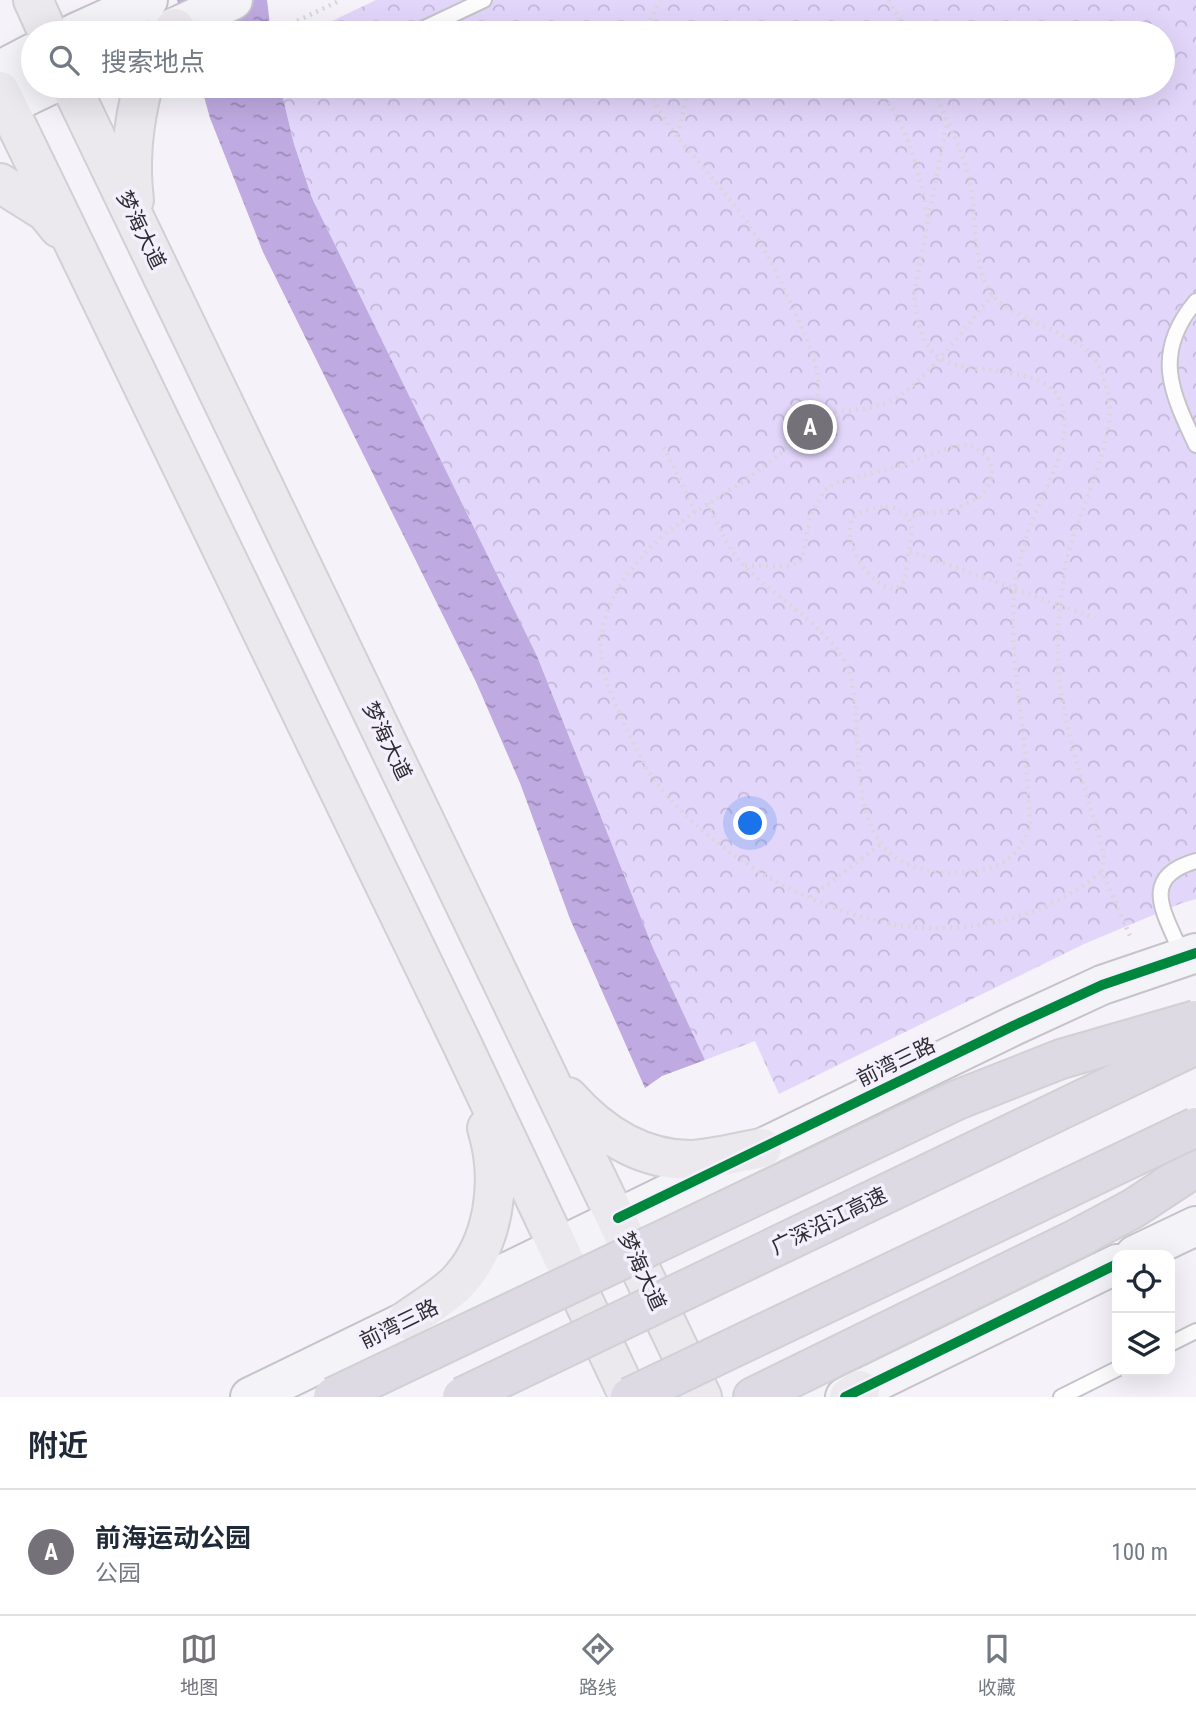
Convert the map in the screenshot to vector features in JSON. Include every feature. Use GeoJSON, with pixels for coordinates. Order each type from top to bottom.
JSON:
{"type":"FeatureCollection","features":[{"type":"Feature","properties":{"kind":"highway"},"geometry":{"type":"LineString","coordinates":[[333,1397],[957,1100],[1061,1059],[1196,1020]]}},
{"type":"Feature","properties":{"kind":"highway","name":"广深沿江高速"},"geometry":{"type":"LineString","coordinates":[[462,1397],[1196,1045]]}},
{"type":"Feature","properties":{"kind":"highway"},"geometry":{"type":"LineString","coordinates":[[630,1397],[1196,1127]]}},
{"type":"Feature","properties":{"kind":"highway"},"geometry":{"type":"LineString","coordinates":[[753,1397],[1076,1239],[1134,1208],[1196,1167]]}},
{"type":"Feature","properties":{"kind":"main road"},"geometry":{"type":"LineString","coordinates":[[33,0],[43,21]]}},
{"type":"Feature","properties":{"kind":"main road"},"geometry":{"type":"LineString","coordinates":[[2,94],[630,1397]]}},
{"type":"Feature","properties":{"kind":"main road","name":"梦海大道"},"geometry":{"type":"LineString","coordinates":[[77,98],[702,1397]]}},
{"type":"Feature","properties":{"kind":"main road"},"geometry":{"type":"LineString","coordinates":[[140,98],[135,119],[131,173],[135,204],[148,245]]}},
{"type":"Feature","properties":{"kind":"main road"},"geometry":{"type":"LineString","coordinates":[[0,183],[46,212],[72,242]]}},
{"type":"Feature","properties":{"kind":"main road"},"geometry":{"type":"LineString","coordinates":[[407,1320],[455,1285],[477,1254],[490,1220],[496,1189],[493,1146],[461,1042]]}},
{"type":"Feature","properties":{"kind":"main road"},"geometry":{"type":"LineString","coordinates":[[545,1069],[598,1128],[634,1148],[657,1156],[692,1160],[762,1148]]}},
{"type":"Feature","properties":{"kind":"street"},"geometry":{"type":"LineString","coordinates":[[102,21],[148,0]]}},
{"type":"Feature","properties":{"kind":"street"},"geometry":{"type":"LineString","coordinates":[[190,21],[233,0]]}},
{"type":"Feature","properties":{"kind":"street"},"geometry":{"type":"LineString","coordinates":[[2,94],[21,69]]}},
{"type":"Feature","properties":{"kind":"street"},"geometry":{"type":"LineString","coordinates":[[2,94],[21,91]]}},
{"type":"Feature","properties":{"kind":"street","name":"前湾三路"},"geometry":{"type":"LineString","coordinates":[[250,1397],[1013,1026],[1102,985],[1190,955]]}},
{"type":"Feature","properties":{"kind":"street"},"geometry":{"type":"LineString","coordinates":[[1146,1250],[1196,1226]]}},
{"type":"Feature","properties":{"kind":"street"},"geometry":{"type":"LineString","coordinates":[[851,1395],[1112,1266]]}},
{"type":"Feature","properties":{"kind":"lane"},"geometry":{"type":"LineString","coordinates":[[439,21],[484,0]]}},
{"type":"Feature","properties":{"kind":"lane"},"geometry":{"type":"LineString","coordinates":[[1196,301],[1178,330],[1169,360],[1175,400],[1196,446]]}},
{"type":"Feature","properties":{"kind":"lane"},"geometry":{"type":"LineString","coordinates":[[1190,955],[1162,906],[1160,890],[1166,875],[1180,865],[1196,861]]}},
{"type":"Feature","properties":{"kind":"lane"},"geometry":{"type":"LineString","coordinates":[[1175,1342],[1196,1331]]}},
{"type":"Feature","properties":{"kind":"lane"},"geometry":{"type":"LineString","coordinates":[[1060,1397],[1112,1371]]}},
{"type":"Feature","properties":{"kind":"path"},"geometry":{"type":"LineString","coordinates":[[296,21],[341,0]]}},
{"type":"Feature","properties":{"kind":"path"},"geometry":{"type":"LineString","coordinates":[[650,21],[660,0]]}},
{"type":"Feature","properties":{"kind":"path"},"geometry":{"type":"LineString","coordinates":[[889,0],[900,21]]}},
{"type":"Feature","properties":{"kind":"path"},"geometry":{"type":"LineString","coordinates":[[652,98],[678,136],[745,219],[793,306],[814,359],[818,377],[814,413],[807,426],[782,453],[695,512],[652,547],[620,587],[608,610],[599,649],[602,673],[653,779],[699,829],[758,870],[811,897],[876,922],[913,927],[962,926],[1005,920],[1048,904],[1088,884],[1102,871]]}},
{"type":"Feature","properties":{"kind":"path"},"geometry":{"type":"LineString","coordinates":[[678,136],[686,98]]}},
{"type":"Feature","properties":{"kind":"path"},"geometry":{"type":"LineString","coordinates":[[884,98],[900,120],[913,151],[929,225]]}},
{"type":"Feature","properties":{"kind":"path"},"geometry":{"type":"LineString","coordinates":[[936,98],[960,150],[971,188],[978,257],[992,295],[1006,308],[1074,340],[1092,354],[1104,376],[1109,404],[1107,432],[1066,563],[1060,606],[1059,682],[1072,746],[1104,855],[1102,871],[1130,936]]}},
{"type":"Feature","properties":{"kind":"path"},"geometry":{"type":"LineString","coordinates":[[708,503],[730,549],[744,566],[824,636],[847,664],[853,688],[860,778],[870,824],[880,845],[912,867],[933,872],[965,873],[996,866],[1011,858],[1026,837],[1030,822],[1011,608],[1031,525],[1055,469],[1060,450],[1063,412],[1058,397],[1047,385],[1035,378],[961,367],[930,351],[922,335],[916,318],[914,295],[947,122]]}},
{"type":"Feature","properties":{"kind":"path"},"geometry":{"type":"LineString","coordinates":[[814,413],[878,406],[894,399],[911,387],[992,295]]}},
{"type":"Feature","properties":{"kind":"path"},"geometry":{"type":"LineString","coordinates":[[744,566],[790,566],[799,562],[804,552],[809,519],[823,492],[835,483],[900,466],[951,447],[966,445],[976,447],[991,463],[992,476],[980,497],[954,510],[908,516],[895,508],[886,507],[863,511],[855,517],[849,526],[848,536],[867,571],[887,589],[894,590],[902,586],[912,529],[908,516]]}},
{"type":"Feature","properties":{"kind":"path"},"geometry":{"type":"LineString","coordinates":[[664,447],[695,512]]}},
{"type":"Feature","properties":{"kind":"path"},"geometry":{"type":"LineString","coordinates":[[910,551],[1095,618]]}},
{"type":"Feature","properties":{"kind":"path"},"geometry":{"type":"LineString","coordinates":[[811,897],[880,845]]}},
{"type":"Feature","properties":{"kind":"green space"},"geometry":{"type":"Polygon","coordinates":[[[376,0],[1196,0],[1196,899],[1084,944],[779,1094],[755,1041],[705,1060],[653,948],[537,656],[312,198],[294,144],[283,98],[1175,98],[1175,21],[332,21],[376,0]]]}},
{"type":"Feature","properties":{"kind":"water"},"geometry":{"type":"Polygon","coordinates":[[[177,0],[267,0],[270,21],[183,21],[177,0]]]}},
{"type":"Feature","properties":{"kind":"water"},"geometry":{"type":"Polygon","coordinates":[[[204,98],[283,98],[294,144],[312,198],[537,656],[653,948],[705,1060],[662,1076],[645,1088],[570,919],[520,783],[476,682],[263,252],[204,98]]]}},
{"type":"Feature","properties":{"kind":"cycle path"},"geometry":{"type":"LineString","coordinates":[[618,1218],[1102,985],[1196,953]]}},
{"type":"Feature","properties":{"kind":"cycle path"},"geometry":{"type":"LineString","coordinates":[[845,1397],[1112,1266]]}},
{"type":"Feature","properties":{"kind":"place","name":"前海运动公园"},"geometry":{"type":"Point","coordinates":[810,427]}}]}
